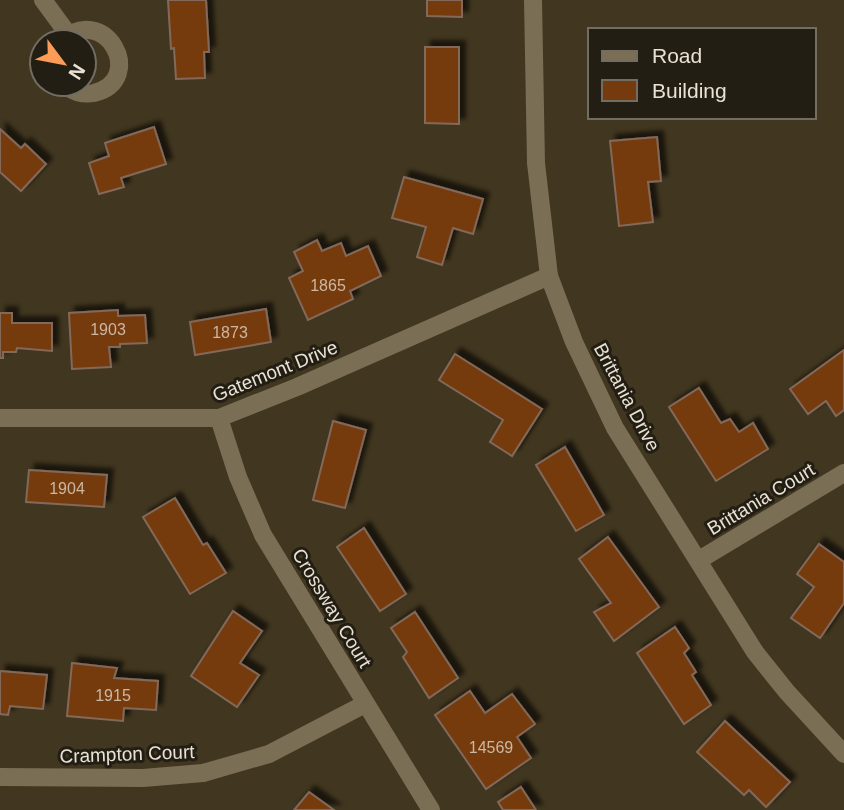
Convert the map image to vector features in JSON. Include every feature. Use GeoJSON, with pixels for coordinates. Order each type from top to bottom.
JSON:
{"type":"FeatureCollection","features":[{"type":"Feature","properties":{"kind":"street"},"geometry":{"type":"LineString","coordinates":[[43,0],[58,28]]}},
{"type":"Feature","properties":{"kind":"street","name":"Brittania Drive"},"geometry":{"type":"LineString","coordinates":[[533,0],[536,163],[549,276],[574,342],[615,428],[755,652],[787,692],[844,754]]}},
{"type":"Feature","properties":{"kind":"street"},"geometry":{"type":"LineString","coordinates":[[98,30],[116,46],[119,68],[115,78],[98,92]]}},
{"type":"Feature","properties":{"kind":"street","name":"Gatemont Drive"},"geometry":{"type":"LineString","coordinates":[[0,418],[219,418],[297,387],[549,276]]}},
{"type":"Feature","properties":{"kind":"street","name":"Crossway Court"},"geometry":{"type":"LineString","coordinates":[[219,418],[238,477],[264,535],[431,810]]}},
{"type":"Feature","properties":{"kind":"street","name":"Brittania Court"},"geometry":{"type":"LineString","coordinates":[[699,560],[844,473]]}},
{"type":"Feature","properties":{"kind":"street","name":"Crampton Court"},"geometry":{"type":"LineString","coordinates":[[0,777],[143,778],[204,773],[270,754],[365,704]]}},
{"type":"Feature","properties":{"kind":"building"},"geometry":{"type":"Polygon","coordinates":[[[168,0],[206,0],[209,52],[204,52],[205,78],[176,79],[168,0]]]}},
{"type":"Feature","properties":{"kind":"building"},"geometry":{"type":"Polygon","coordinates":[[[427,0],[462,0],[462,17],[427,16],[427,0]]]}},
{"type":"Feature","properties":{"kind":"building"},"geometry":{"type":"Polygon","coordinates":[[[425,47],[459,47],[459,124],[425,123],[425,47]]]}},
{"type":"Feature","properties":{"kind":"building"},"geometry":{"type":"Polygon","coordinates":[[[154,127],[166,164],[121,178],[124,187],[99,194],[89,163],[109,156],[105,143],[154,127]]]}},
{"type":"Feature","properties":{"kind":"building"},"geometry":{"type":"Polygon","coordinates":[[[0,129],[21,148],[25,144],[46,164],[21,191],[0,172],[0,129]]]}},
{"type":"Feature","properties":{"kind":"building"},"geometry":{"type":"Polygon","coordinates":[[[657,137],[661,181],[648,182],[653,222],[619,226],[610,141],[657,137]]]}},
{"type":"Feature","properties":{"kind":"building"},"geometry":{"type":"Polygon","coordinates":[[[404,177],[483,199],[473,234],[453,228],[442,265],[417,257],[426,227],[392,218],[404,177]]]}},
{"type":"Feature","properties":{"kind":"building"},"geometry":{"type":"Polygon","coordinates":[[[317,240],[322,251],[341,243],[346,256],[368,246],[381,276],[350,291],[353,299],[308,320],[289,278],[303,271],[294,252],[317,240]]]}},
{"type":"Feature","properties":{"kind":"building"},"geometry":{"type":"Polygon","coordinates":[[[266,309],[271,342],[195,355],[190,322],[266,309]]]}},
{"type":"Feature","properties":{"kind":"building"},"geometry":{"type":"Polygon","coordinates":[[[118,310],[118,316],[145,315],[147,343],[109,347],[111,367],[72,369],[69,313],[118,310]]]}},
{"type":"Feature","properties":{"kind":"building"},"geometry":{"type":"Polygon","coordinates":[[[0,313],[12,313],[12,323],[52,323],[52,351],[17,348],[16,352],[3,352],[3,358],[0,358],[0,313]]]}},
{"type":"Feature","properties":{"kind":"building"},"geometry":{"type":"Polygon","coordinates":[[[844,350],[844,410],[836,416],[826,401],[808,414],[790,389],[844,350]]]}},
{"type":"Feature","properties":{"kind":"building"},"geometry":{"type":"Polygon","coordinates":[[[455,354],[542,409],[512,456],[490,442],[503,420],[439,380],[455,354]]]}},
{"type":"Feature","properties":{"kind":"building"},"geometry":{"type":"Polygon","coordinates":[[[699,388],[721,423],[730,419],[739,432],[753,423],[768,449],[716,481],[669,407],[699,388]]]}},
{"type":"Feature","properties":{"kind":"building"},"geometry":{"type":"Polygon","coordinates":[[[333,421],[366,430],[345,508],[313,500],[333,421]]]}},
{"type":"Feature","properties":{"kind":"building"},"geometry":{"type":"Polygon","coordinates":[[[565,447],[604,515],[576,531],[536,465],[565,447]]]}},
{"type":"Feature","properties":{"kind":"building"},"geometry":{"type":"Polygon","coordinates":[[[29,470],[107,475],[104,507],[26,502],[29,470]]]}},
{"type":"Feature","properties":{"kind":"building"},"geometry":{"type":"Polygon","coordinates":[[[175,498],[203,545],[207,543],[226,573],[190,594],[143,517],[175,498]]]}},
{"type":"Feature","properties":{"kind":"building"},"geometry":{"type":"Polygon","coordinates":[[[364,528],[406,594],[380,611],[337,547],[364,528]]]}},
{"type":"Feature","properties":{"kind":"building"},"geometry":{"type":"Polygon","coordinates":[[[608,537],[659,607],[614,641],[594,612],[611,603],[579,559],[608,537]]]}},
{"type":"Feature","properties":{"kind":"building"},"geometry":{"type":"Polygon","coordinates":[[[819,544],[844,562],[844,603],[820,638],[791,618],[814,587],[797,574],[819,544]]]}},
{"type":"Feature","properties":{"kind":"building"},"geometry":{"type":"Polygon","coordinates":[[[233,611],[262,631],[240,663],[259,675],[237,707],[191,676],[233,611]]]}},
{"type":"Feature","properties":{"kind":"building"},"geometry":{"type":"Polygon","coordinates":[[[415,612],[458,678],[429,698],[403,657],[407,652],[391,628],[415,612]]]}},
{"type":"Feature","properties":{"kind":"building"},"geometry":{"type":"Polygon","coordinates":[[[675,627],[689,648],[684,653],[696,672],[692,675],[711,705],[684,724],[637,653],[675,627]]]}},
{"type":"Feature","properties":{"kind":"building"},"geometry":{"type":"Polygon","coordinates":[[[72,663],[117,668],[114,678],[158,681],[156,710],[124,708],[123,721],[67,716],[72,663]]]}},
{"type":"Feature","properties":{"kind":"building"},"geometry":{"type":"Polygon","coordinates":[[[0,671],[47,675],[43,709],[10,706],[8,715],[0,714],[0,671]]]}},
{"type":"Feature","properties":{"kind":"building"},"geometry":{"type":"Polygon","coordinates":[[[470,691],[485,713],[512,694],[535,724],[517,737],[531,758],[486,789],[435,715],[470,691]]]}},
{"type":"Feature","properties":{"kind":"building"},"geometry":{"type":"Polygon","coordinates":[[[725,721],[790,782],[766,807],[749,790],[744,795],[697,752],[725,721]]]}},
{"type":"Feature","properties":{"kind":"building"},"geometry":{"type":"Polygon","coordinates":[[[521,787],[536,810],[503,810],[498,802],[521,787]]]}},
{"type":"Feature","properties":{"kind":"building"},"geometry":{"type":"Polygon","coordinates":[[[309,792],[334,810],[294,810],[309,792]]]}}]}
